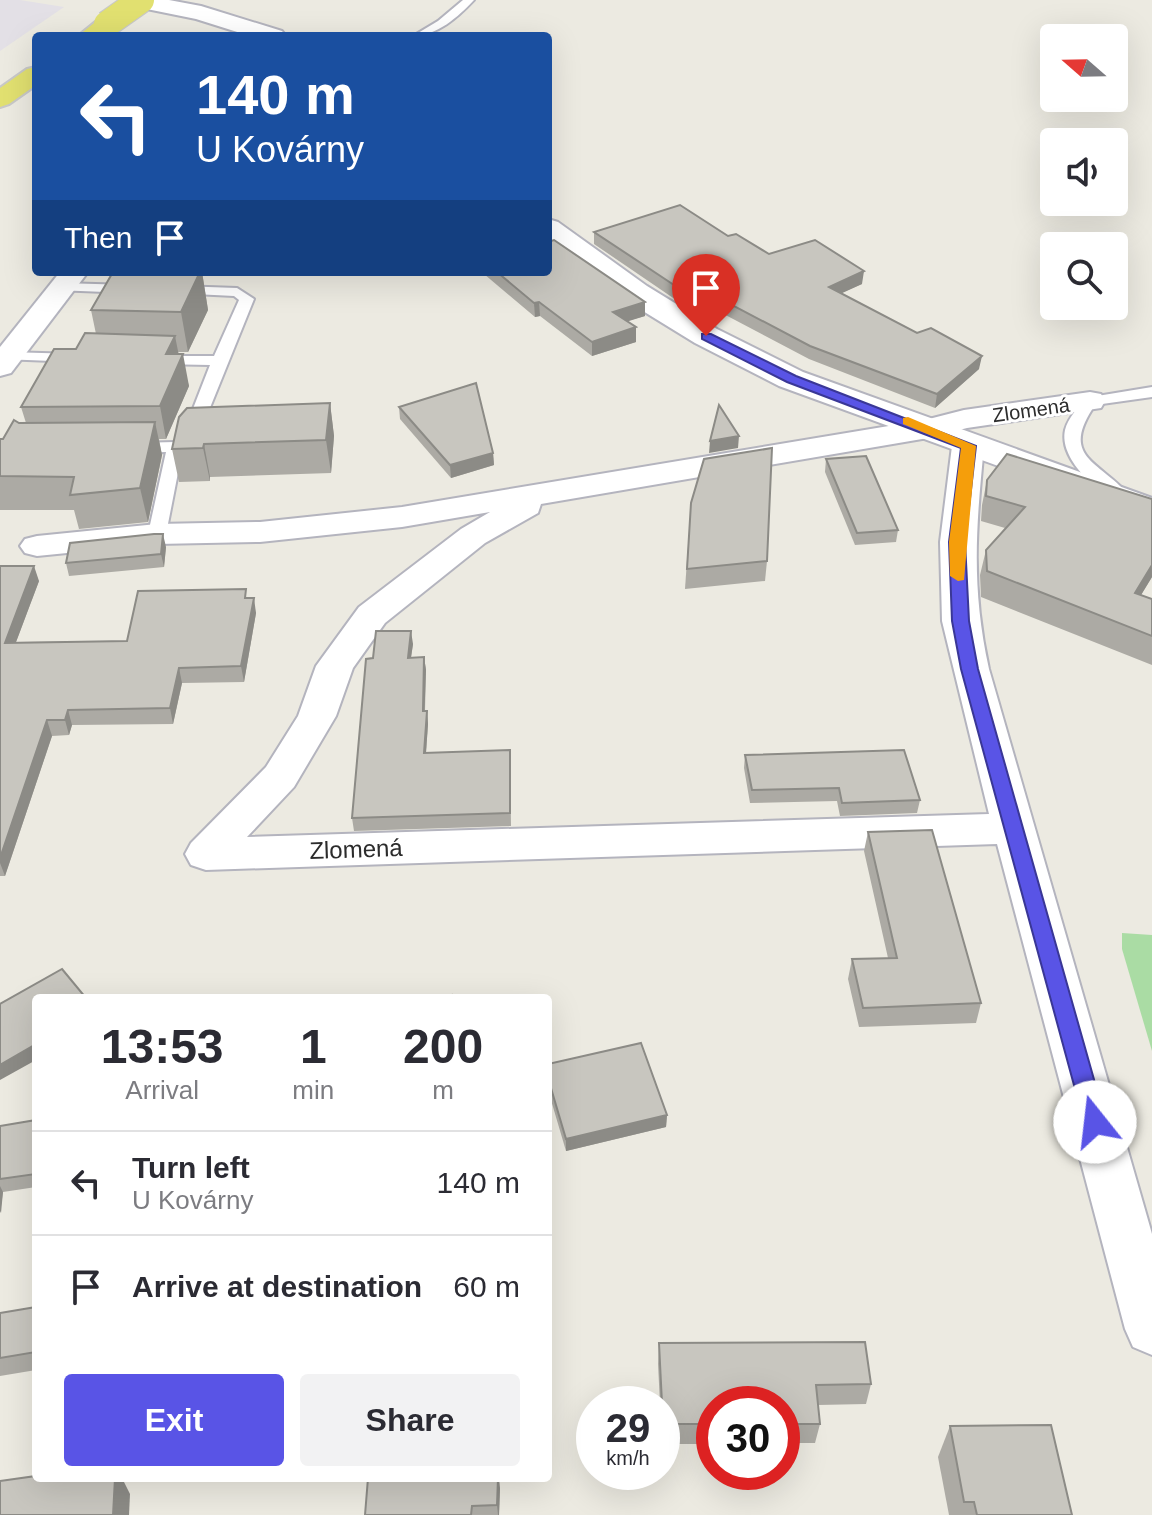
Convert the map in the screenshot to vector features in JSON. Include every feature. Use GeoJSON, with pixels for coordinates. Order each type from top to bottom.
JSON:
{"type":"FeatureCollection","features":[{"type":"Feature","properties":{"kind":"main road"},"geometry":{"type":"LineString","coordinates":[[99,30],[141,0]]}},
{"type":"Feature","properties":{"kind":"main road"},"geometry":{"type":"LineString","coordinates":[[0,99],[32,77]]}},
{"type":"Feature","properties":{"kind":"street"},"geometry":{"type":"LineString","coordinates":[[135,0],[201,13],[261,32]]}},
{"type":"Feature","properties":{"kind":"street"},"geometry":{"type":"LineString","coordinates":[[552,231],[636,293],[706,336],[791,379],[1144,508]]}},
{"type":"Feature","properties":{"kind":"street"},"geometry":{"type":"LineString","coordinates":[[3,362],[67,279]]}},
{"type":"Feature","properties":{"kind":"street","name":"Zlomená"},"geometry":{"type":"LineString","coordinates":[[37,546],[157,534],[276,530],[402,517],[928,429],[964,419],[1090,401]]}},
{"type":"Feature","properties":{"kind":"street"},"geometry":{"type":"LineString","coordinates":[[968,446],[957,542],[960,621],[970,669],[1152,1329]]}},
{"type":"Feature","properties":{"kind":"street","name":"Zlomená"},"geometry":{"type":"LineString","coordinates":[[546,494],[473,536],[372,615],[335,666],[317,716],[280,777],[206,854],[1013,828]]}},
{"type":"Feature","properties":{"kind":"lane"},"geometry":{"type":"LineString","coordinates":[[425,32],[452,16],[469,0]]}},
{"type":"Feature","properties":{"kind":"lane"},"geometry":{"type":"LineString","coordinates":[[67,279],[152,289],[244,294],[247,299],[219,361],[204,420],[175,447],[157,534]]}},
{"type":"Feature","properties":{"kind":"lane"},"geometry":{"type":"LineString","coordinates":[[3,362],[94,358]]}},
{"type":"Feature","properties":{"kind":"lane"},"geometry":{"type":"LineString","coordinates":[[141,360],[219,361]]}},
{"type":"Feature","properties":{"kind":"lane"},"geometry":{"type":"LineString","coordinates":[[1144,508],[1093,474],[1074,452],[1073,429],[1090,401],[1152,392]]}},
{"type":"Feature","properties":{"kind":"lane"},"geometry":{"type":"LineString","coordinates":[[116,448],[175,447]]}},
{"type":"Feature","properties":{"kind":"shaded area"},"geometry":{"type":"Polygon","coordinates":[[[0,0],[20,0],[64,7],[0,51],[0,0]]]}},
{"type":"Feature","properties":{"kind":"green space"},"geometry":{"type":"Polygon","coordinates":[[[1122,933],[1152,935],[1152,1051],[1122,949],[1122,933]]]}},
{"type":"Feature","properties":{"kind":"building"},"geometry":{"type":"Polygon","coordinates":[[[680,205],[728,236],[736,234],[769,254],[815,240],[864,271],[829,287],[917,333],[931,328],[982,356],[937,394],[810,346],[698,287],[683,291],[594,232],[680,205]]]}},
{"type":"Feature","properties":{"kind":"building"},"geometry":{"type":"Polygon","coordinates":[[[552,241],[645,302],[613,312],[636,327],[592,342],[539,302],[534,303],[502,276],[552,276],[552,241]]]}},
{"type":"Feature","properties":{"kind":"building"},"geometry":{"type":"Polygon","coordinates":[[[111,276],[198,276],[181,312],[91,310],[111,276]]]}},
{"type":"Feature","properties":{"kind":"building"},"geometry":{"type":"Polygon","coordinates":[[[85,333],[175,336],[166,354],[183,354],[160,406],[21,407],[54,349],[76,349],[85,333]]]}},
{"type":"Feature","properties":{"kind":"building"},"geometry":{"type":"Polygon","coordinates":[[[476,383],[493,453],[450,465],[399,407],[476,383]]]}},
{"type":"Feature","properties":{"kind":"building"},"geometry":{"type":"Polygon","coordinates":[[[330,403],[326,440],[204,444],[203,448],[172,449],[179,417],[187,408],[330,403]]]}},
{"type":"Feature","properties":{"kind":"building"},"geometry":{"type":"Polygon","coordinates":[[[719,405],[739,436],[710,441],[719,405]]]}},
{"type":"Feature","properties":{"kind":"building"},"geometry":{"type":"Polygon","coordinates":[[[14,420],[19,423],[155,422],[140,488],[70,495],[74,477],[0,476],[0,439],[3,439],[14,420]]]}},
{"type":"Feature","properties":{"kind":"building"},"geometry":{"type":"Polygon","coordinates":[[[772,448],[767,561],[687,569],[691,503],[704,459],[772,448]]]}},
{"type":"Feature","properties":{"kind":"building"},"geometry":{"type":"Polygon","coordinates":[[[1007,454],[1152,499],[1152,565],[1135,593],[1152,599],[1152,636],[987,571],[986,550],[1025,507],[986,496],[987,480],[1007,454]]]}},
{"type":"Feature","properties":{"kind":"building"},"geometry":{"type":"Polygon","coordinates":[[[866,456],[898,530],[857,533],[826,459],[866,456]]]}},
{"type":"Feature","properties":{"kind":"building"},"geometry":{"type":"Polygon","coordinates":[[[163,534],[161,554],[66,563],[70,543],[163,534]]]}},
{"type":"Feature","properties":{"kind":"building"},"geometry":{"type":"Polygon","coordinates":[[[0,566],[34,566],[5,643],[127,641],[138,591],[246,589],[245,598],[254,598],[241,666],[179,668],[170,708],[68,710],[65,720],[47,720],[0,858],[0,566]]]}},
{"type":"Feature","properties":{"kind":"building"},"geometry":{"type":"Polygon","coordinates":[[[376,631],[411,631],[408,658],[424,657],[423,711],[427,711],[424,753],[510,750],[510,813],[352,818],[366,659],[373,658],[376,631]]]}},
{"type":"Feature","properties":{"kind":"building"},"geometry":{"type":"Polygon","coordinates":[[[904,750],[920,800],[842,803],[839,788],[752,790],[745,755],[904,750]]]}},
{"type":"Feature","properties":{"kind":"building"},"geometry":{"type":"Polygon","coordinates":[[[932,830],[981,1003],[863,1008],[852,959],[897,958],[868,832],[932,830]]]}},
{"type":"Feature","properties":{"kind":"building"},"geometry":{"type":"Polygon","coordinates":[[[62,969],[83,994],[32,994],[32,1046],[0,1065],[0,1004],[62,969]]]}},
{"type":"Feature","properties":{"kind":"building"},"geometry":{"type":"Polygon","coordinates":[[[641,1043],[667,1115],[566,1139],[552,1092],[552,1063],[641,1043]]]}},
{"type":"Feature","properties":{"kind":"building"},"geometry":{"type":"Polygon","coordinates":[[[32,1121],[32,1175],[0,1179],[0,1126],[32,1121]]]}},
{"type":"Feature","properties":{"kind":"building"},"geometry":{"type":"Polygon","coordinates":[[[32,1308],[32,1353],[0,1358],[0,1313],[32,1308]]]}},
{"type":"Feature","properties":{"kind":"building"},"geometry":{"type":"Polygon","coordinates":[[[865,1342],[871,1384],[816,1385],[820,1424],[800,1424],[800,1386],[696,1386],[696,1424],[680,1424],[680,1386],[661,1386],[659,1343],[865,1342]]]}},
{"type":"Feature","properties":{"kind":"building"},"geometry":{"type":"Polygon","coordinates":[[[1051,1425],[1072,1515],[977,1515],[974,1502],[964,1502],[950,1426],[1051,1425]]]}},
{"type":"Feature","properties":{"kind":"building"},"geometry":{"type":"Polygon","coordinates":[[[32,1477],[32,1482],[115,1482],[113,1515],[0,1515],[0,1481],[32,1477]]]}},
{"type":"Feature","properties":{"kind":"building"},"geometry":{"type":"Polygon","coordinates":[[[368,1482],[498,1482],[497,1505],[472,1506],[471,1515],[365,1515],[368,1482]]]}},
{"type":"Feature","properties":{"kind":"slow traffic"},"geometry":{"type":"LineString","coordinates":[[908,421],[968,446],[957,542],[958,576]]}},
{"type":"Feature","properties":{"kind":"route"},"geometry":{"type":"LineString","coordinates":[[706,336],[791,379],[968,446],[957,542],[960,621],[970,669],[1095,1122]]}}]}
